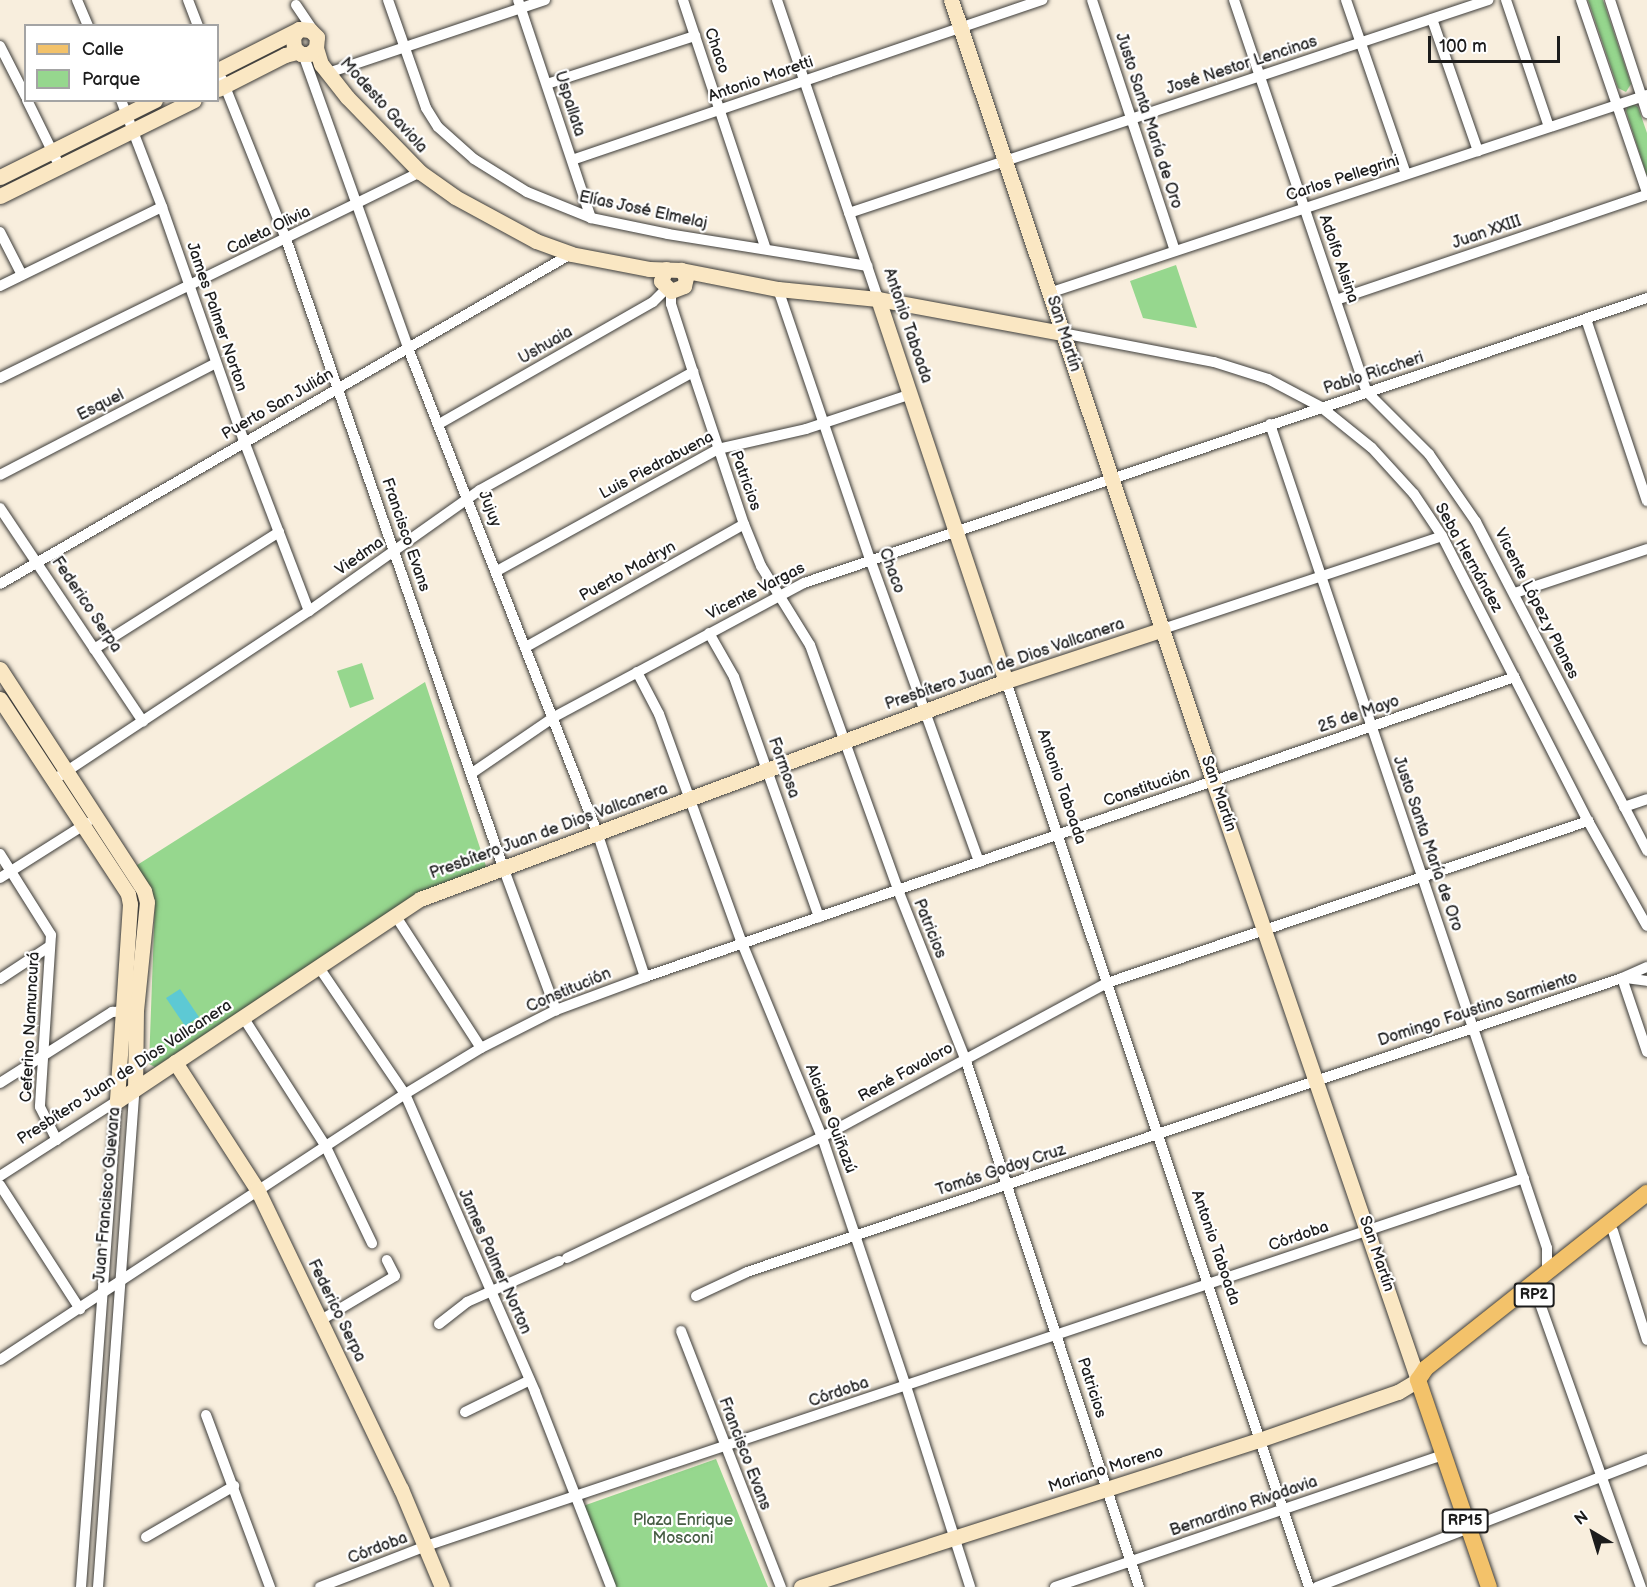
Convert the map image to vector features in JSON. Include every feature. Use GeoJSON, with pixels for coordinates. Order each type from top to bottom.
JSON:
{"type":"FeatureCollection","features":[{"type":"Feature","properties":{"kind":"main road","name":"RP2"},"geometry":{"type":"LineString","coordinates":[[1567,1262],[1647,1193]]}},
{"type":"Feature","properties":{"kind":"main road","name":"RP2"},"geometry":{"type":"LineString","coordinates":[[1418,1380],[1428,1378],[1539,1283],[1613,1232],[1647,1205]]}},
{"type":"Feature","properties":{"kind":"main road","name":"San Martín"},"geometry":{"type":"LineString","coordinates":[[1418,1380],[1489,1587]]}},
{"type":"Feature","properties":{"kind":"street"},"geometry":{"type":"LineString","coordinates":[[77,0],[87,24]]}},
{"type":"Feature","properties":{"kind":"street"},"geometry":{"type":"LineString","coordinates":[[188,0],[197,24]]}},
{"type":"Feature","properties":{"kind":"street"},"geometry":{"type":"LineString","coordinates":[[388,0],[405,47]]}},
{"type":"Feature","properties":{"kind":"street"},"geometry":{"type":"LineString","coordinates":[[324,68],[405,47],[520,4],[545,0]]}},
{"type":"Feature","properties":{"kind":"street","name":"Chaco"},"geometry":{"type":"LineString","coordinates":[[683,0],[766,249]]}},
{"type":"Feature","properties":{"kind":"street","name":"Antonio Taboada"},"geometry":{"type":"LineString","coordinates":[[777,0],[1059,834],[1157,1135],[1309,1587]]}},
{"type":"Feature","properties":{"kind":"street","name":"San Martín"},"geometry":{"type":"LineString","coordinates":[[951,0],[1213,781],[1317,1079],[1418,1380]]}},
{"type":"Feature","properties":{"kind":"street","name":"Antonio Moretti"},"geometry":{"type":"LineString","coordinates":[[572,159],[1042,0]]}},
{"type":"Feature","properties":{"kind":"street","name":"Justo Santa María de Oro"},"geometry":{"type":"LineString","coordinates":[[1092,0],[1175,251]]}},
{"type":"Feature","properties":{"kind":"street","name":"Adolfo Alsina"},"geometry":{"type":"LineString","coordinates":[[1234,0],[1367,392]]}},
{"type":"Feature","properties":{"kind":"street"},"geometry":{"type":"LineString","coordinates":[[1346,0],[1406,174]]}},
{"type":"Feature","properties":{"kind":"street","name":"José Nestor Lencinas"},"geometry":{"type":"LineString","coordinates":[[849,213],[1005,159],[1488,0]]}},
{"type":"Feature","properties":{"kind":"street"},"geometry":{"type":"LineString","coordinates":[[1506,0],[1549,127]]}},
{"type":"Feature","properties":{"kind":"street"},"geometry":{"type":"LineString","coordinates":[[1581,0],[1647,194]]}},
{"type":"Feature","properties":{"kind":"street"},"geometry":{"type":"LineString","coordinates":[[1610,0],[1644,96],[1647,113]]}},
{"type":"Feature","properties":{"kind":"street","name":"Jujuy"},"geometry":{"type":"LineString","coordinates":[[295,2],[356,204],[408,348],[597,832],[645,977]]}},
{"type":"Feature","properties":{"kind":"street","name":"Uspallata"},"geometry":{"type":"LineString","coordinates":[[520,4],[591,218]]}},
{"type":"Feature","properties":{"kind":"street"},"geometry":{"type":"LineString","coordinates":[[1432,19],[1478,150]]}},
{"type":"Feature","properties":{"kind":"street"},"geometry":{"type":"LineString","coordinates":[[547,84],[695,36]]}},
{"type":"Feature","properties":{"kind":"street"},"geometry":{"type":"LineString","coordinates":[[220,79],[306,43]]}},
{"type":"Feature","properties":{"kind":"street"},"geometry":{"type":"LineString","coordinates":[[220,79],[306,43]]}},
{"type":"Feature","properties":{"kind":"street","name":"Modesto Gaviola"},"geometry":{"type":"LineString","coordinates":[[306,43],[324,68],[379,132],[420,172],[499,224],[571,254],[649,269],[671,281]]}},
{"type":"Feature","properties":{"kind":"street"},"geometry":{"type":"LineString","coordinates":[[0,46],[24,95]]}},
{"type":"Feature","properties":{"kind":"street","name":"Elías José Elmelaj"},"geometry":{"type":"LineString","coordinates":[[405,47],[426,108],[438,127],[474,159],[503,178],[557,206],[591,218],[668,234],[867,266]]}},
{"type":"Feature","properties":{"kind":"street","name":"Francisco Evans"},"geometry":{"type":"LineString","coordinates":[[220,79],[286,240],[503,867],[556,1010]]}},
{"type":"Feature","properties":{"kind":"street","name":"Carlos Pellegrini"},"geometry":{"type":"LineString","coordinates":[[1049,293],[1644,96]]}},
{"type":"Feature","properties":{"kind":"street"},"geometry":{"type":"LineString","coordinates":[[28,102],[60,167]]}},
{"type":"Feature","properties":{"kind":"street"},"geometry":{"type":"LineString","coordinates":[[0,177],[52,151],[124,107],[146,102]]}},
{"type":"Feature","properties":{"kind":"street"},"geometry":{"type":"LineString","coordinates":[[0,196],[190,102]]}},
{"type":"Feature","properties":{"kind":"street","name":"James Palmer Norton"},"geometry":{"type":"LineString","coordinates":[[124,107],[162,207],[244,441],[309,611]]}},
{"type":"Feature","properties":{"kind":"street","name":"Caleta Olivia"},"geometry":{"type":"LineString","coordinates":[[0,378],[286,240],[420,172]]}},
{"type":"Feature","properties":{"kind":"street","name":"Juan XXIII"},"geometry":{"type":"LineString","coordinates":[[1336,300],[1647,194]]}},
{"type":"Feature","properties":{"kind":"street"},"geometry":{"type":"LineString","coordinates":[[0,286],[162,207]]}},
{"type":"Feature","properties":{"kind":"street"},"geometry":{"type":"LineString","coordinates":[[0,232],[22,275]]}},
{"type":"Feature","properties":{"kind":"street","name":"Puerto San Julián"},"geometry":{"type":"LineString","coordinates":[[0,584],[571,254]]}},
{"type":"Feature","properties":{"kind":"street"},"geometry":{"type":"LineString","coordinates":[[671,281],[724,280],[777,289],[878,299],[1062,333]]}},
{"type":"Feature","properties":{"kind":"street","name":"Patricios"},"geometry":{"type":"LineString","coordinates":[[671,281],[671,304],[744,524],[761,566],[810,645],[898,890],[965,1058],[1139,1587]]}},
{"type":"Feature","properties":{"kind":"street","name":"Ushuaia"},"geometry":{"type":"LineString","coordinates":[[439,424],[653,302],[671,281]]}},
{"type":"Feature","properties":{"kind":"street","name":"Chaco"},"geometry":{"type":"LineString","coordinates":[[777,289],[870,559],[979,862]]}},
{"type":"Feature","properties":{"kind":"street","name":"Pablo Riccheri"},"geometry":{"type":"LineString","coordinates":[[1111,478],[1647,298]]}},
{"type":"Feature","properties":{"kind":"street"},"geometry":{"type":"LineString","coordinates":[[1586,319],[1647,501]]}},
{"type":"Feature","properties":{"kind":"street","name":"Seba Hernández"},"geometry":{"type":"LineString","coordinates":[[1062,333],[1245,371],[1290,389],[1321,407],[1372,448],[1396,472],[1442,536],[1588,821],[1647,926]]}},
{"type":"Feature","properties":{"kind":"street","name":"Esquel"},"geometry":{"type":"LineString","coordinates":[[0,475],[216,363]]}},
{"type":"Feature","properties":{"kind":"street","name":"Viedma"},"geometry":{"type":"LineString","coordinates":[[54,781],[309,611],[468,497],[693,372]]}},
{"type":"Feature","properties":{"kind":"street","name":"Vicente López y Planes"},"geometry":{"type":"LineString","coordinates":[[1367,392],[1445,474],[1476,522],[1515,593],[1647,851]]}},
{"type":"Feature","properties":{"kind":"street","name":"Luis Piedrabuena"},"geometry":{"type":"LineString","coordinates":[[497,571],[718,449],[824,423],[911,394]]}},
{"type":"Feature","properties":{"kind":"street","name":"Justo Santa María de Oro"},"geometry":{"type":"LineString","coordinates":[[1270,424],[1547,1248],[1539,1283],[1641,1587]]}},
{"type":"Feature","properties":{"kind":"street","name":"Vicente Vargas"},"geometry":{"type":"LineString","coordinates":[[472,774],[554,717],[780,594],[870,559],[1111,478]]}},
{"type":"Feature","properties":{"kind":"street","name":"Federico Serpa"},"geometry":{"type":"LineString","coordinates":[[0,508],[143,722]]}},
{"type":"Feature","properties":{"kind":"street","name":"Puerto Madryn"},"geometry":{"type":"LineString","coordinates":[[526,647],[744,524]]}},
{"type":"Feature","properties":{"kind":"street"},"geometry":{"type":"LineString","coordinates":[[94,649],[279,532]]}},
{"type":"Feature","properties":{"kind":"street"},"geometry":{"type":"LineString","coordinates":[[1163,629],[1442,536]]}},
{"type":"Feature","properties":{"kind":"street"},"geometry":{"type":"LineString","coordinates":[[1515,593],[1647,549]]}},
{"type":"Feature","properties":{"kind":"street","name":"Presbítero Juan de Dios Vallcanera"},"geometry":{"type":"LineString","coordinates":[[0,1176],[117,1101],[420,899],[1006,681],[1163,629]]}},
{"type":"Feature","properties":{"kind":"street","name":"Formosa"},"geometry":{"type":"LineString","coordinates":[[709,633],[734,677],[819,917]]}},
{"type":"Feature","properties":{"kind":"street"},"geometry":{"type":"LineString","coordinates":[[0,669],[144,891],[147,902],[130,904]]}},
{"type":"Feature","properties":{"kind":"street","name":"Alcides Guiñazú"},"geometry":{"type":"LineString","coordinates":[[637,672],[659,714],[692,798],[742,943],[822,1137],[857,1235],[970,1587]]}},
{"type":"Feature","properties":{"kind":"street","name":"25 de Mayo"},"geometry":{"type":"LineString","coordinates":[[1213,781],[1515,677]]}},
{"type":"Feature","properties":{"kind":"street","name":"Juan Francisco Guevara"},"geometry":{"type":"LineString","coordinates":[[0,699],[128,894],[130,904],[129,1011],[135,1089],[98,1587]]}},
{"type":"Feature","properties":{"kind":"street","name":"Constitución"},"geometry":{"type":"LineString","coordinates":[[0,1360],[80,1309],[257,1189],[405,1094],[481,1048],[556,1010],[742,943],[1213,781]]}},
{"type":"Feature","properties":{"kind":"street"},"geometry":{"type":"LineString","coordinates":[[1623,807],[1647,800]]}},
{"type":"Feature","properties":{"kind":"street"},"geometry":{"type":"LineString","coordinates":[[0,878],[97,816]]}},
{"type":"Feature","properties":{"kind":"street","name":"René Favaloro"},"geometry":{"type":"LineString","coordinates":[[439,1324],[467,1302],[822,1137],[1107,982],[1588,821]]}},
{"type":"Feature","properties":{"kind":"street","name":"Ceferino Namuncurá"},"geometry":{"type":"LineString","coordinates":[[0,854],[51,934],[46,1054],[40,1107],[57,1140]]}},
{"type":"Feature","properties":{"kind":"street","name":"Juan Francisco Guevara"},"geometry":{"type":"LineString","coordinates":[[81,1587],[117,1101],[147,902]]}},
{"type":"Feature","properties":{"kind":"street"},"geometry":{"type":"LineString","coordinates":[[395,915],[481,1048]]}},
{"type":"Feature","properties":{"kind":"street"},"geometry":{"type":"LineString","coordinates":[[0,979],[51,946]]}},
{"type":"Feature","properties":{"kind":"street","name":"James Palmer Norton"},"geometry":{"type":"LineString","coordinates":[[318,966],[405,1094],[489,1292],[530,1380],[610,1587]]}},
{"type":"Feature","properties":{"kind":"street","name":"Domingo Faustino Sarmiento"},"geometry":{"type":"LineString","coordinates":[[1317,1079],[1622,978],[1647,967]]}},
{"type":"Feature","properties":{"kind":"street"},"geometry":{"type":"LineString","coordinates":[[1647,981],[1622,978],[1647,1052]]}},
{"type":"Feature","properties":{"kind":"street"},"geometry":{"type":"LineString","coordinates":[[0,1083],[112,1012],[129,1011]]}},
{"type":"Feature","properties":{"kind":"street"},"geometry":{"type":"LineString","coordinates":[[243,1017],[326,1144],[372,1243]]}},
{"type":"Feature","properties":{"kind":"street","name":"Federico Serpa"},"geometry":{"type":"LineString","coordinates":[[175,1062],[257,1189],[321,1320],[426,1546],[442,1587]]}},
{"type":"Feature","properties":{"kind":"street","name":"Tomás Godoy Cruz"},"geometry":{"type":"LineString","coordinates":[[696,1296],[747,1272],[1317,1079]]}},
{"type":"Feature","properties":{"kind":"street","name":"Córdoba"},"geometry":{"type":"LineString","coordinates":[[320,1587],[426,1546],[1524,1178]]}},
{"type":"Feature","properties":{"kind":"street"},"geometry":{"type":"LineString","coordinates":[[0,1185],[80,1309]]}},
{"type":"Feature","properties":{"kind":"street"},"geometry":{"type":"LineString","coordinates":[[1613,1232],[1647,1340]]}},
{"type":"Feature","properties":{"kind":"street"},"geometry":{"type":"LineString","coordinates":[[1547,1248],[1567,1262]]}},
{"type":"Feature","properties":{"kind":"street"},"geometry":{"type":"LineString","coordinates":[[321,1320],[396,1276],[387,1260]]}},
{"type":"Feature","properties":{"kind":"street","name":"Francisco Evans"},"geometry":{"type":"LineString","coordinates":[[681,1331],[781,1587]]}},
{"type":"Feature","properties":{"kind":"street"},"geometry":{"type":"LineString","coordinates":[[465,1412],[530,1380]]}},
{"type":"Feature","properties":{"kind":"street","name":"Mariano Moreno"},"geometry":{"type":"LineString","coordinates":[[801,1587],[1259,1440],[1398,1392],[1418,1380]]}},
{"type":"Feature","properties":{"kind":"street"},"geometry":{"type":"LineString","coordinates":[[206,1415],[270,1587]]}},
{"type":"Feature","properties":{"kind":"street","name":"Bernardino Rivadavia"},"geometry":{"type":"LineString","coordinates":[[1055,1587],[1442,1455]]}},
{"type":"Feature","properties":{"kind":"street"},"geometry":{"type":"LineString","coordinates":[[1317,1587],[1468,1530],[1647,1458]]}},
{"type":"Feature","properties":{"kind":"street"},"geometry":{"type":"LineString","coordinates":[[146,1537],[234,1486]]}},
{"type":"Feature","properties":{"kind":"green space"},"geometry":{"type":"Polygon","coordinates":[[[1588,0],[1603,0],[1631,84],[1626,92],[1618,88],[1588,0]]]}},
{"type":"Feature","properties":{"kind":"green space"},"geometry":{"type":"Polygon","coordinates":[[[1633,104],[1638,107],[1647,133],[1647,176],[1626,111],[1628,105],[1633,104]]]}},
{"type":"Feature","properties":{"kind":"green space"},"geometry":{"type":"Polygon","coordinates":[[[1176,265],[1197,328],[1143,318],[1130,281],[1176,265]]]}},
{"type":"Feature","properties":{"kind":"green space"},"geometry":{"type":"Polygon","coordinates":[[[362,663],[374,699],[350,708],[337,671],[362,663]]]}},
{"type":"Feature","properties":{"kind":"green space"},"geometry":{"type":"Polygon","coordinates":[[[425,682],[487,869],[420,892],[155,1067],[149,1064],[155,901],[134,867],[425,682]]]}},
{"type":"Feature","properties":{"kind":"green space","name":"Plaza Enrique Mosconi"},"geometry":{"type":"Polygon","coordinates":[[[716,1459],[768,1587],[616,1587],[583,1506],[716,1459]]]}},
{"type":"Feature","properties":{"kind":"water"},"geometry":{"type":"Polygon","coordinates":[[[180,989],[199,1017],[185,1026],[166,998],[180,989]]]}}]}
